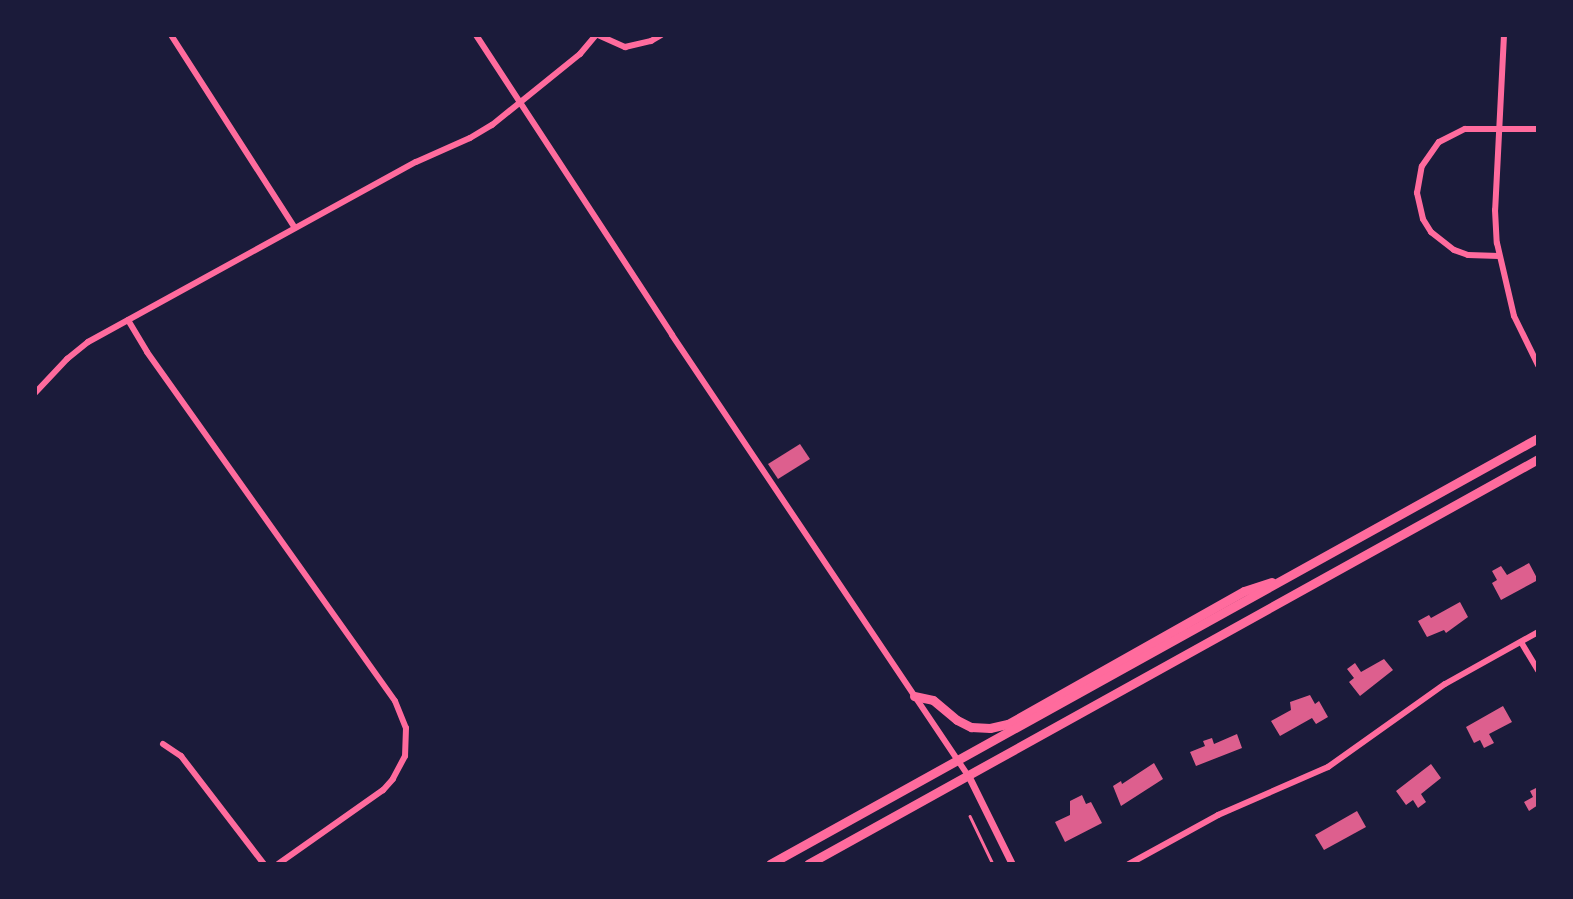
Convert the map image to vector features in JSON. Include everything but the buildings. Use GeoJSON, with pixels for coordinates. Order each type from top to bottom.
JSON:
{"type":"FeatureCollection","features":[{"type":"Feature","properties":{"kind":"main road"},"geometry":{"type":"LineString","coordinates":[[771,864],[959,762],[1538,438]]}},
{"type":"Feature","properties":{"kind":"main road"},"geometry":{"type":"LineString","coordinates":[[808,864],[968,778],[1538,459]]}},
{"type":"Feature","properties":{"kind":"main road"},"geometry":{"type":"LineString","coordinates":[[914,696],[933,700],[957,720],[971,726],[989,728],[1008,724],[1244,590],[1288,578]]}},
{"type":"Feature","properties":{"kind":"street"},"geometry":{"type":"LineString","coordinates":[[171,35],[295,228]]}},
{"type":"Feature","properties":{"kind":"street"},"geometry":{"type":"LineString","coordinates":[[477,35],[959,762],[1012,864]]}},
{"type":"Feature","properties":{"kind":"street"},"geometry":{"type":"LineString","coordinates":[[35,393],[67,359],[128,320],[416,162],[470,138],[521,103],[580,54],[597,35],[625,47],[650,41],[661,35]]}},
{"type":"Feature","properties":{"kind":"street"},"geometry":{"type":"LineString","coordinates":[[1504,35],[1495,210],[1499,256],[1514,316],[1538,365]]}},
{"type":"Feature","properties":{"kind":"street"},"geometry":{"type":"LineString","coordinates":[[1499,256],[1468,255],[1441,242],[1423,219],[1417,193],[1422,166],[1439,142],[1465,129],[1499,126],[1538,129]]}},
{"type":"Feature","properties":{"kind":"street"},"geometry":{"type":"LineString","coordinates":[[128,320],[147,352],[395,701],[406,728],[407,743],[400,768],[383,790],[278,864]]}},
{"type":"Feature","properties":{"kind":"street"},"geometry":{"type":"LineString","coordinates":[[1129,864],[1218,815],[1328,766],[1391,724],[1424,698],[1538,632]]}},
{"type":"Feature","properties":{"kind":"street"},"geometry":{"type":"LineString","coordinates":[[1521,642],[1538,670]]}},
{"type":"Feature","properties":{"kind":"street"},"geometry":{"type":"LineString","coordinates":[[163,744],[181,757],[264,864]]}},
{"type":"Feature","properties":{"kind":"path"},"geometry":{"type":"LineString","coordinates":[[970,816],[993,864]]}}]}
